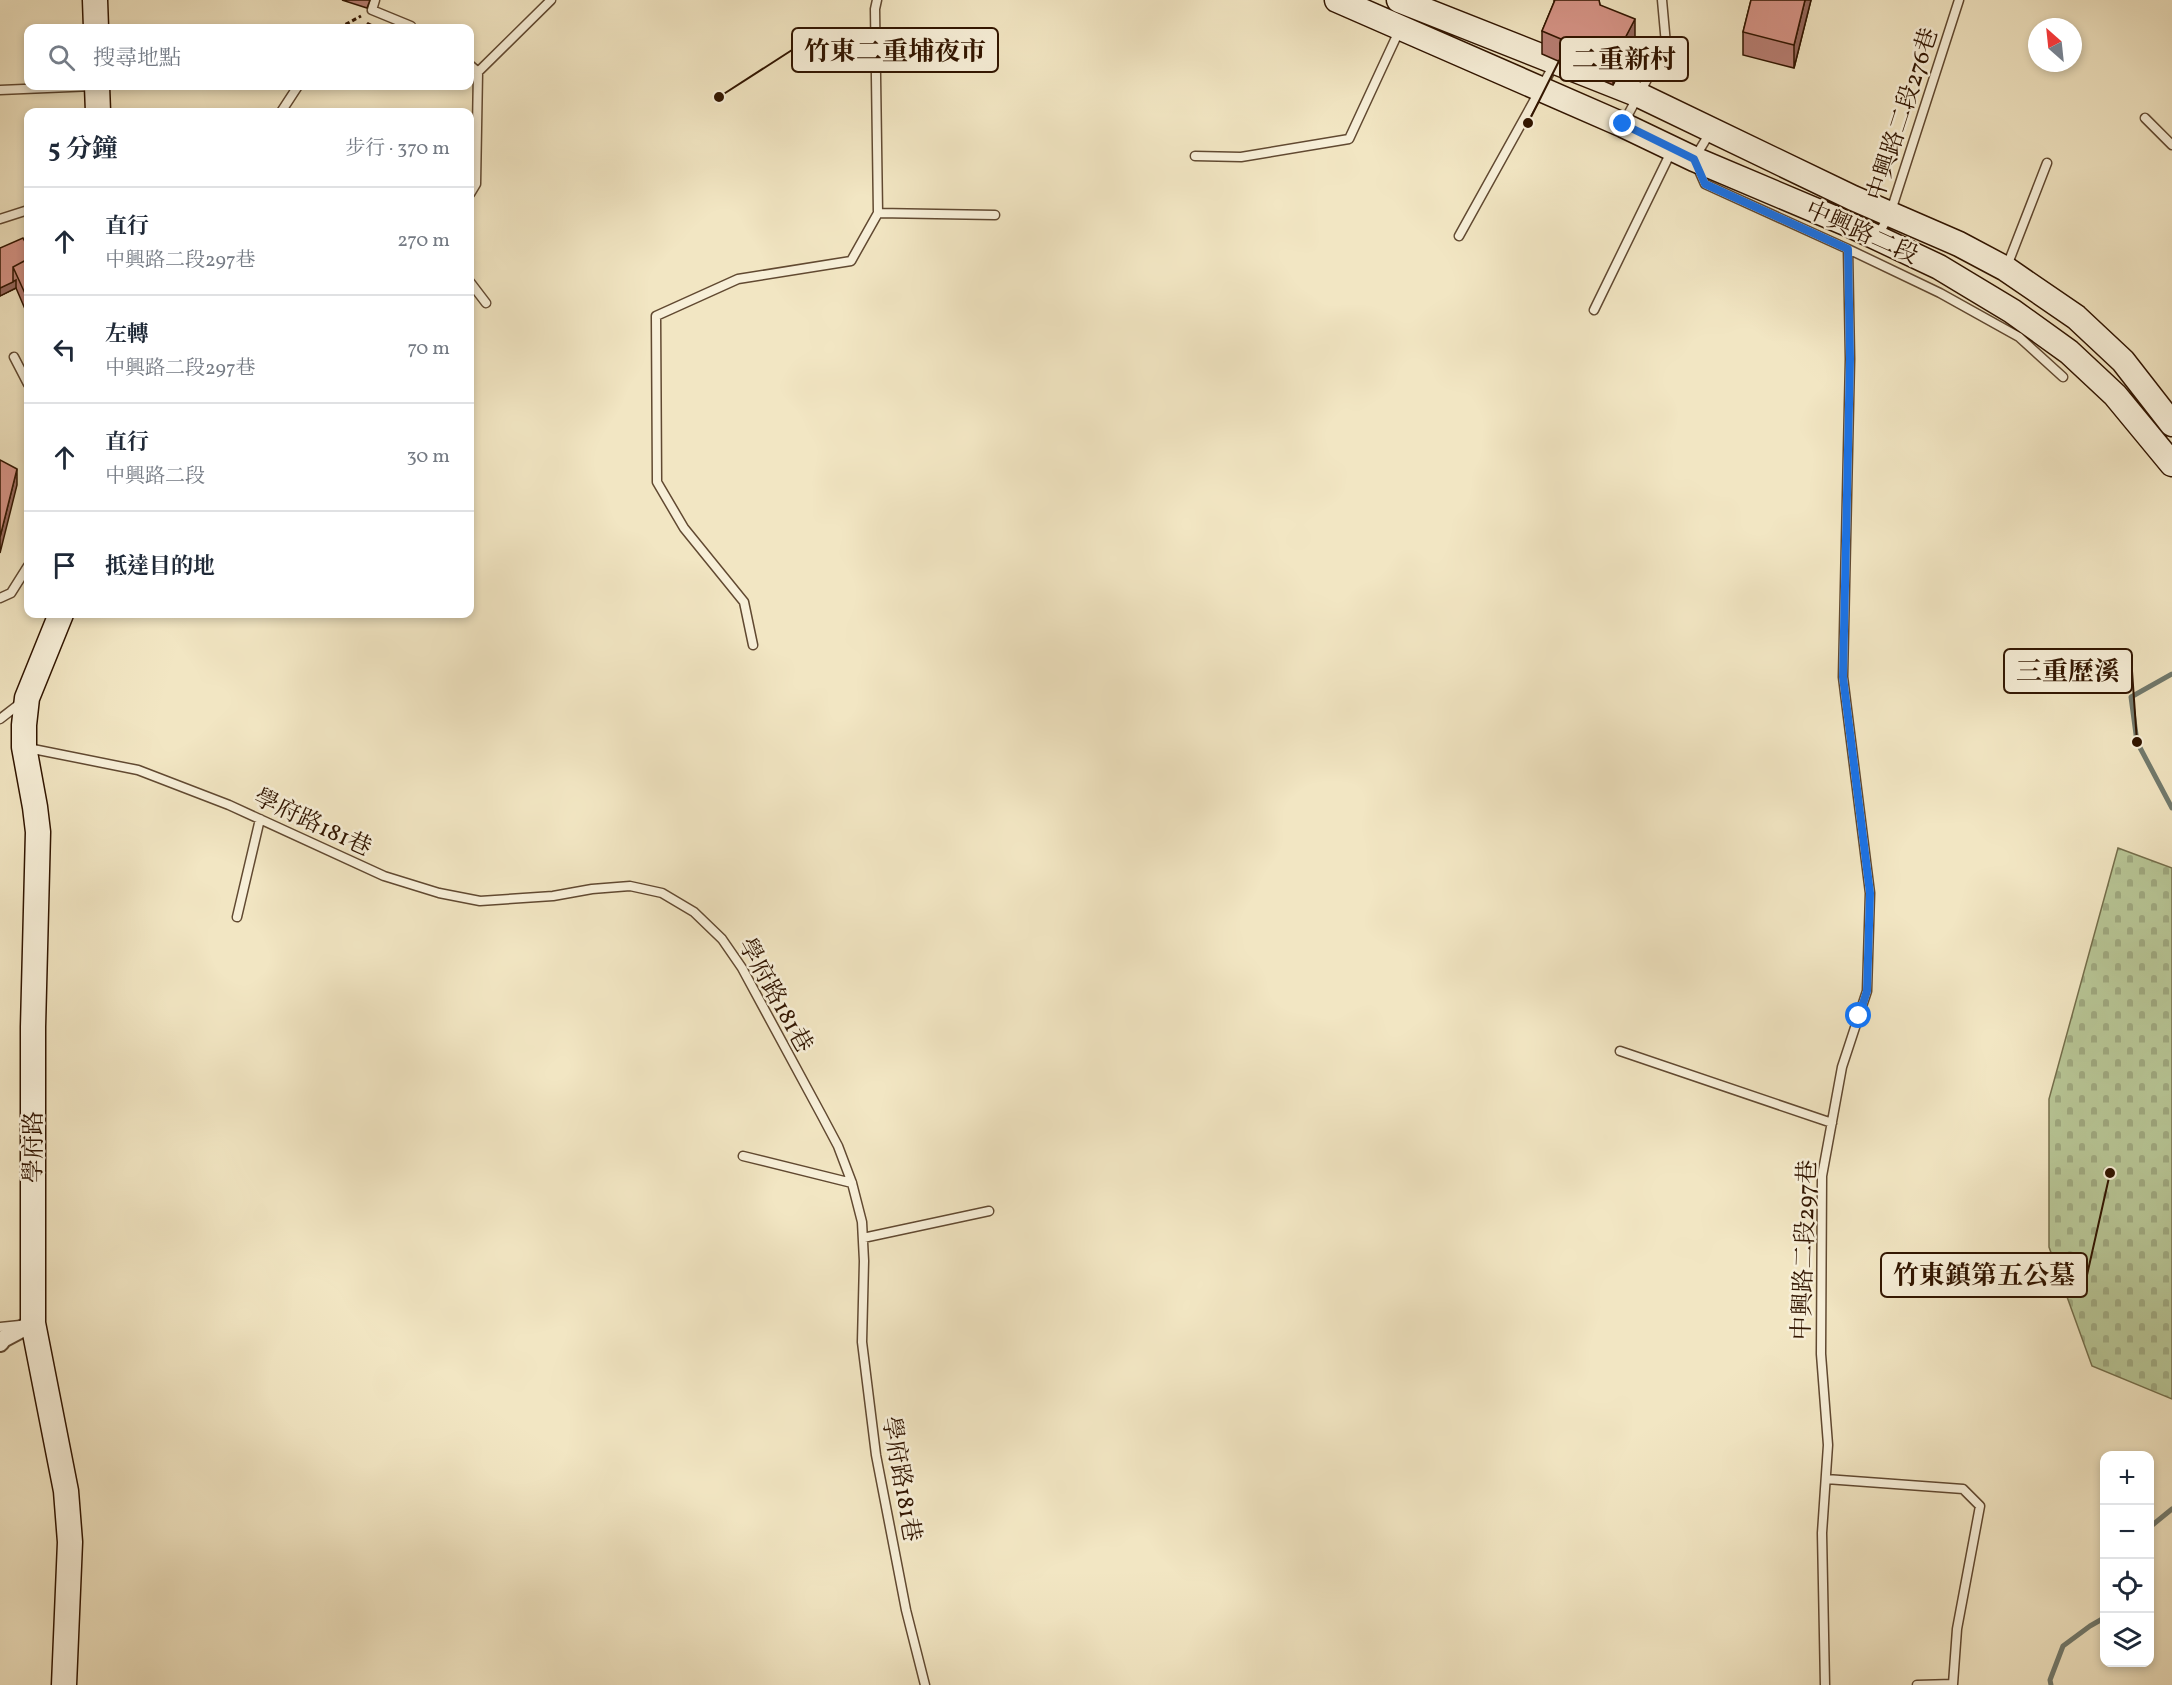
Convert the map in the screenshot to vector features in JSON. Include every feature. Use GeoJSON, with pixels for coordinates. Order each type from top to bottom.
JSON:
{"type":"FeatureCollection","features":[{"type":"Feature","properties":{"kind":"main road"},"geometry":{"type":"LineString","coordinates":[[95,0],[96,24]]}},
{"type":"Feature","properties":{"kind":"main road","name":"中興路二段"},"geometry":{"type":"LineString","coordinates":[[1337,0],[1623,124],[1683,154],[1939,267],[2013,311],[2069,352],[2115,394],[2171,462]]}},
{"type":"Feature","properties":{"kind":"main road","name":"中興路二段"},"geometry":{"type":"LineString","coordinates":[[1399,0],[1639,95],[1890,214],[1959,244],[2006,269],[2076,317],[2115,353],[2172,424]]}},
{"type":"Feature","properties":{"kind":"main road"},"geometry":{"type":"LineString","coordinates":[[97,90],[98,108]]}},
{"type":"Feature","properties":{"kind":"main road","name":"學府路"},"geometry":{"type":"LineString","coordinates":[[58,618],[27,698],[24,747],[38,832],[33,1027],[33,1323],[66,1491],[70,1542],[64,1685]]}},
{"type":"Feature","properties":{"kind":"street"},"geometry":{"type":"LineString","coordinates":[[0,1343],[3,1339],[33,1323]]}},
{"type":"Feature","properties":{"kind":"lane"},"geometry":{"type":"LineString","coordinates":[[375,0],[372,10],[406,24]]}},
{"type":"Feature","properties":{"kind":"lane"},"geometry":{"type":"LineString","coordinates":[[474,187],[476,183],[478,72],[551,0]]}},
{"type":"Feature","properties":{"kind":"lane"},"geometry":{"type":"LineString","coordinates":[[753,645],[744,602],[684,528],[657,482],[656,316],[738,279],[852,261],[878,213],[875,9],[877,0]]}},
{"type":"Feature","properties":{"kind":"lane"},"geometry":{"type":"LineString","coordinates":[[1623,124],[1666,44],[1662,0]]}},
{"type":"Feature","properties":{"kind":"lane","name":"中興路二段276巷"},"geometry":{"type":"LineString","coordinates":[[1877,238],[1890,214],[1959,0]]}},
{"type":"Feature","properties":{"kind":"lane"},"geometry":{"type":"LineString","coordinates":[[1195,156],[1241,158],[1349,139],[1401,28]]}},
{"type":"Feature","properties":{"kind":"lane"},"geometry":{"type":"LineString","coordinates":[[1459,236],[1555,63]]}},
{"type":"Feature","properties":{"kind":"lane"},"geometry":{"type":"LineString","coordinates":[[474,68],[478,72]]}},
{"type":"Feature","properties":{"kind":"lane"},"geometry":{"type":"LineString","coordinates":[[0,90],[24,89]]}},
{"type":"Feature","properties":{"kind":"lane"},"geometry":{"type":"LineString","coordinates":[[284,108],[295,90]]}},
{"type":"Feature","properties":{"kind":"lane"},"geometry":{"type":"LineString","coordinates":[[2145,118],[2172,145]]}},
{"type":"Feature","properties":{"kind":"lane"},"geometry":{"type":"LineString","coordinates":[[1594,310],[1683,154],[1712,130]]}},
{"type":"Feature","properties":{"kind":"lane"},"geometry":{"type":"LineString","coordinates":[[1683,154],[1705,184],[1940,294],[2019,337],[2063,377]]}},
{"type":"Feature","properties":{"kind":"lane"},"geometry":{"type":"LineString","coordinates":[[2006,269],[2047,163]]}},
{"type":"Feature","properties":{"kind":"lane"},"geometry":{"type":"LineString","coordinates":[[0,219],[24,211]]}},
{"type":"Feature","properties":{"kind":"lane"},"geometry":{"type":"LineString","coordinates":[[878,213],[995,215]]}},
{"type":"Feature","properties":{"kind":"lane","name":"中興路二段297巷"},"geometry":{"type":"LineString","coordinates":[[1825,1685],[1822,1533],[1828,1445],[1821,1354],[1822,1176],[1842,1067],[1867,991],[1870,893],[1843,677],[1850,359],[1848,249]]}},
{"type":"Feature","properties":{"kind":"lane"},"geometry":{"type":"LineString","coordinates":[[474,287],[486,303]]}},
{"type":"Feature","properties":{"kind":"lane"},"geometry":{"type":"LineString","coordinates":[[14,357],[24,376]]}},
{"type":"Feature","properties":{"kind":"lane"},"geometry":{"type":"LineString","coordinates":[[0,598],[11,593],[24,572]]}},
{"type":"Feature","properties":{"kind":"lane"},"geometry":{"type":"LineString","coordinates":[[0,719],[27,698]]}},
{"type":"Feature","properties":{"kind":"lane","name":"學府路181巷"},"geometry":{"type":"LineString","coordinates":[[24,747],[138,770],[260,819],[384,876],[439,893],[480,901],[553,896],[592,888],[630,886],[662,892],[694,912],[722,939],[742,968],[838,1146],[852,1184],[862,1222],[864,1261],[862,1342],[876,1455],[906,1610],[925,1685]]}},
{"type":"Feature","properties":{"kind":"lane"},"geometry":{"type":"LineString","coordinates":[[237,918],[260,819]]}},
{"type":"Feature","properties":{"kind":"lane"},"geometry":{"type":"LineString","coordinates":[[1620,1051],[1832,1123]]}},
{"type":"Feature","properties":{"kind":"lane"},"geometry":{"type":"LineString","coordinates":[[743,1156],[852,1184]]}},
{"type":"Feature","properties":{"kind":"lane"},"geometry":{"type":"LineString","coordinates":[[863,1238],[989,1211]]}},
{"type":"Feature","properties":{"kind":"lane"},"geometry":{"type":"LineString","coordinates":[[0,1327],[33,1323]]}},
{"type":"Feature","properties":{"kind":"lane"},"geometry":{"type":"LineString","coordinates":[[1826,1479],[1963,1488],[1980,1506],[1956,1629],[1953,1684],[1917,1685]]}},
{"type":"Feature","properties":{"kind":"path"},"geometry":{"type":"LineString","coordinates":[[346,24],[372,10]]}},
{"type":"Feature","properties":{"kind":"green space"},"geometry":{"type":"Polygon","coordinates":[[[2118,848],[2172,868],[2172,1399],[2092,1366],[2049,1247],[2049,1099],[2118,848]]]}},
{"type":"Feature","properties":{"kind":"building"},"geometry":{"type":"Polygon","coordinates":[[[1555,0],[1599,0],[1600,5],[1635,19],[1613,61],[1542,31],[1555,0]]]}},
{"type":"Feature","properties":{"kind":"building"},"geometry":{"type":"Polygon","coordinates":[[[1751,0],[1805,0],[1794,45],[1743,32],[1751,0]]]}},
{"type":"Feature","properties":{"kind":"building"},"geometry":{"type":"Polygon","coordinates":[[[23,238],[24,240],[24,261],[13,267],[13,282],[0,288],[0,248],[23,238]]]}},
{"type":"Feature","properties":{"kind":"building"},"geometry":{"type":"Polygon","coordinates":[[[24,261],[24,291],[13,267],[24,261]]]}},
{"type":"Feature","properties":{"kind":"building"},"geometry":{"type":"Polygon","coordinates":[[[0,460],[17,469],[0,537],[0,460]]]}},
{"type":"Feature","properties":{"kind":"waterway"},"geometry":{"type":"LineString","coordinates":[[2172,674],[2131,697],[2137,742],[2172,808]]}},
{"type":"Feature","properties":{"kind":"waterway"},"geometry":{"type":"LineString","coordinates":[[2154,1524],[2172,1509]]}},
{"type":"Feature","properties":{"kind":"waterway"},"geometry":{"type":"LineString","coordinates":[[2051,1685],[2050,1680],[2063,1646],[2100,1620]]}},
{"type":"Feature","properties":{"kind":"place","name":"竹東二重埔夜市"},"geometry":{"type":"Point","coordinates":[719,97]}},
{"type":"Feature","properties":{"kind":"place","name":"二重新村"},"geometry":{"type":"Point","coordinates":[1528,123]}},
{"type":"Feature","properties":{"kind":"place","name":"三重歷溪"},"geometry":{"type":"Point","coordinates":[2137,742]}},
{"type":"Feature","properties":{"kind":"place","name":"竹東鎮第五公墓"},"geometry":{"type":"Point","coordinates":[2110,1173]}},
{"type":"Feature","properties":{"kind":"route"},"geometry":{"type":"LineString","coordinates":[[1623,124],[1694,159],[1705,184],[1848,249],[1849,460],[1843,677],[1870,893],[1867,991],[1859,1016]]}}]}
